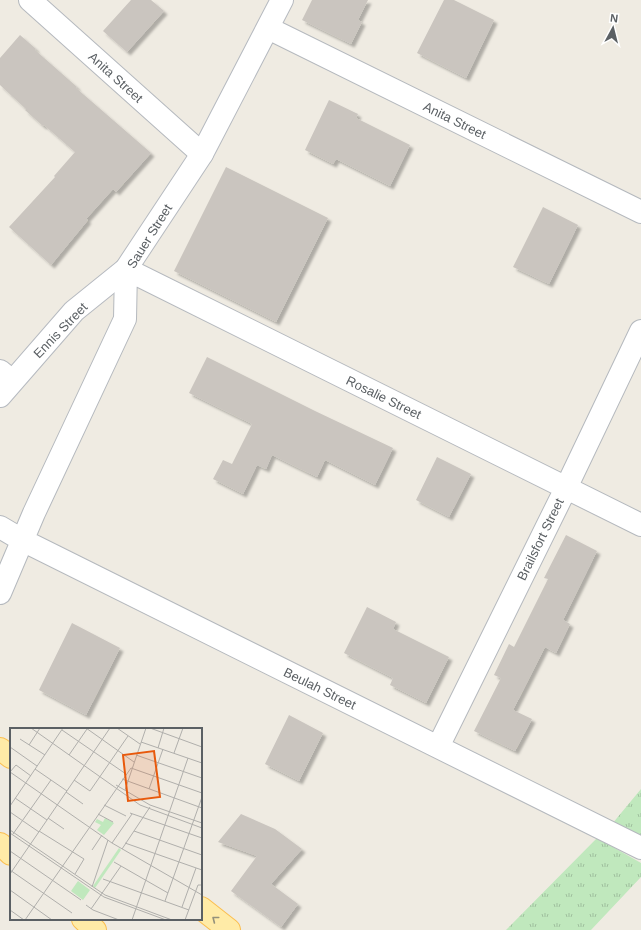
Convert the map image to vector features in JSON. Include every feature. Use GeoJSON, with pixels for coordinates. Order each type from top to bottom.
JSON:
{"type":"FeatureCollection","features":[{"type":"Feature","properties":{"kind":"main road"},"geometry":{"type":"LineString","coordinates":[[0,749],[10,756]]}},
{"type":"Feature","properties":{"kind":"main road"},"geometry":{"type":"LineString","coordinates":[[0,844],[10,853]]}},
{"type":"Feature","properties":{"kind":"main road"},"geometry":{"type":"LineString","coordinates":[[202,909],[229,930]]}},
{"type":"Feature","properties":{"kind":"street","name":"Anita Street"},"geometry":{"type":"LineString","coordinates":[[30,0],[202,154]]}},
{"type":"Feature","properties":{"kind":"street","name":"Sauer Street"},"geometry":{"type":"LineString","coordinates":[[0,593],[22,540],[125,320],[126,269],[202,154],[282,0]]}},
{"type":"Feature","properties":{"kind":"street","name":"Anita Street"},"geometry":{"type":"LineString","coordinates":[[268,28],[641,212]]}},
{"type":"Feature","properties":{"kind":"street","name":"Ennis Street"},"geometry":{"type":"LineString","coordinates":[[4,383],[74,312],[126,269]]}},
{"type":"Feature","properties":{"kind":"street","name":"Rosalie Street"},"geometry":{"type":"LineString","coordinates":[[126,269],[641,525]]}},
{"type":"Feature","properties":{"kind":"street","name":"Brailsfort Street"},"geometry":{"type":"LineString","coordinates":[[438,747],[566,488],[641,331]]}},
{"type":"Feature","properties":{"kind":"street","name":"Beulah Street"},"geometry":{"type":"LineString","coordinates":[[0,527],[22,540],[641,848]]}},
{"type":"Feature","properties":{"kind":"green space"},"geometry":{"type":"Polygon","coordinates":[[[641,789],[641,838],[612,824],[641,789]]]}},
{"type":"Feature","properties":{"kind":"green space"},"geometry":{"type":"Polygon","coordinates":[[[597,838],[641,863],[641,877],[591,930],[506,930],[597,838]]]}},
{"type":"Feature","properties":{"kind":"building"},"geometry":{"type":"Polygon","coordinates":[[[131,0],[151,0],[164,11],[127,52],[103,31],[131,0]]]}},
{"type":"Feature","properties":{"kind":"building"},"geometry":{"type":"Polygon","coordinates":[[[312,0],[368,0],[358,20],[362,22],[351,44],[302,20],[312,0]]]}},
{"type":"Feature","properties":{"kind":"building"},"geometry":{"type":"Polygon","coordinates":[[[444,0],[454,0],[494,20],[466,78],[417,53],[444,0]]]}},
{"type":"Feature","properties":{"kind":"building"},"geometry":{"type":"Polygon","coordinates":[[[20,35],[77,87],[76,88],[151,153],[116,192],[113,189],[86,219],[88,220],[51,265],[9,227],[55,177],[54,176],[75,152],[25,110],[26,109],[0,85],[0,58],[20,35]]]}},
{"type":"Feature","properties":{"kind":"building"},"geometry":{"type":"Polygon","coordinates":[[[329,100],[358,114],[356,118],[410,145],[390,186],[336,159],[333,164],[305,150],[329,100]]]}},
{"type":"Feature","properties":{"kind":"building"},"geometry":{"type":"Polygon","coordinates":[[[226,167],[328,218],[276,322],[174,271],[226,167]]]}},
{"type":"Feature","properties":{"kind":"building"},"geometry":{"type":"Polygon","coordinates":[[[543,207],[578,225],[549,284],[513,267],[543,207]]]}},
{"type":"Feature","properties":{"kind":"building"},"geometry":{"type":"Polygon","coordinates":[[[207,357],[393,448],[375,485],[325,460],[317,477],[272,455],[266,469],[257,465],[243,494],[213,479],[223,460],[232,464],[252,424],[189,393],[207,357]]]}},
{"type":"Feature","properties":{"kind":"building"},"geometry":{"type":"Polygon","coordinates":[[[437,457],[471,474],[449,517],[416,500],[437,457]]]}},
{"type":"Feature","properties":{"kind":"building"},"geometry":{"type":"Polygon","coordinates":[[[566,535],[597,551],[563,620],[570,624],[556,653],[545,647],[513,710],[532,719],[515,751],[474,731],[501,678],[494,675],[509,644],[514,647],[548,579],[544,578],[566,535]]]}},
{"type":"Feature","properties":{"kind":"building"},"geometry":{"type":"Polygon","coordinates":[[[367,607],[396,622],[393,629],[449,657],[426,703],[390,685],[393,678],[344,653],[367,607]]]}},
{"type":"Feature","properties":{"kind":"building"},"geometry":{"type":"Polygon","coordinates":[[[72,623],[120,648],[86,715],[39,690],[72,623]]]}},
{"type":"Feature","properties":{"kind":"building"},"geometry":{"type":"Polygon","coordinates":[[[289,715],[323,733],[299,781],[265,764],[289,715]]]}},
{"type":"Feature","properties":{"kind":"building"},"geometry":{"type":"Polygon","coordinates":[[[241,814],[275,829],[302,849],[271,884],[298,904],[281,927],[231,891],[257,856],[218,842],[241,814]]]}}]}
